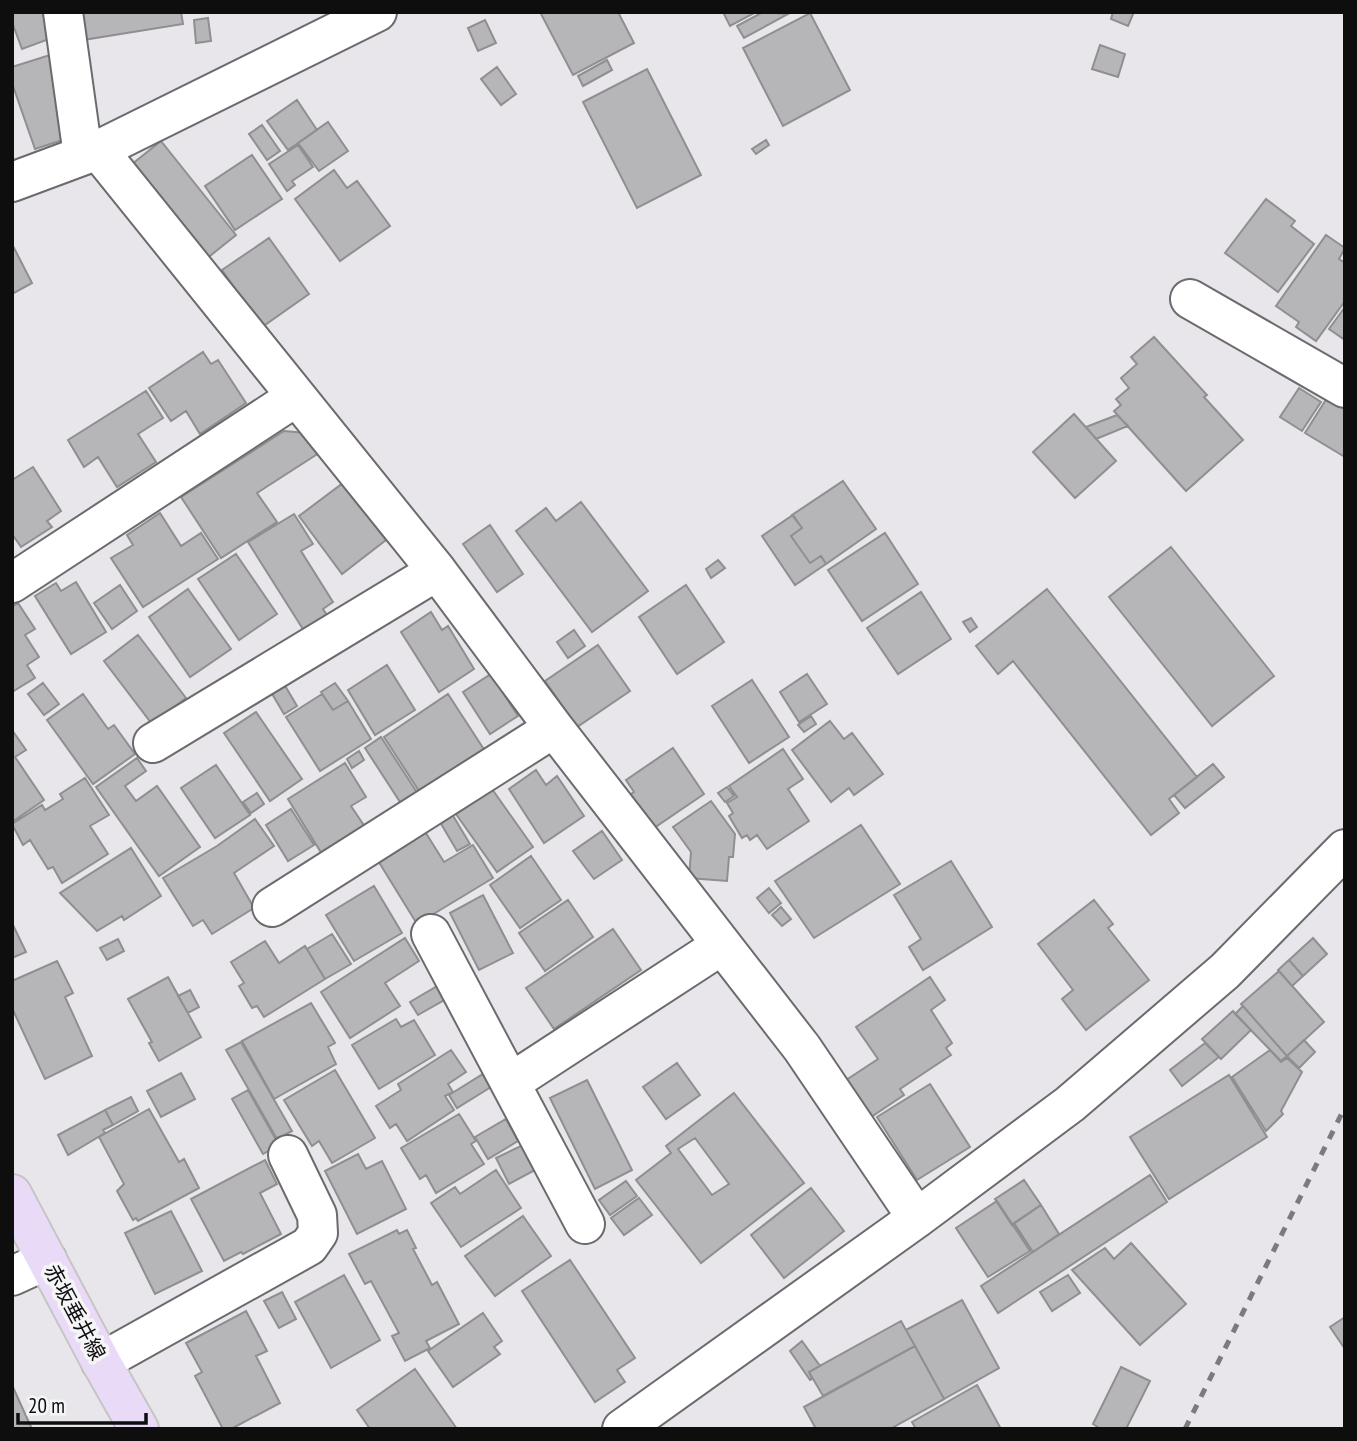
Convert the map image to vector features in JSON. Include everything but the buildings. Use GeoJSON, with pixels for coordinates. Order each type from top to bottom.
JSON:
{"type":"FeatureCollection","features":[{"type":"Feature","properties":{"kind":"main road","name":"赤坂垂井線"},"geometry":{"type":"LineString","coordinates":[[12,1194],[139,1429]]}},
{"type":"Feature","properties":{"kind":"street"},"geometry":{"type":"LineString","coordinates":[[62,12],[90,153],[296,397],[437,571],[554,728],[823,1077],[917,1218]]}},
{"type":"Feature","properties":{"kind":"street"},"geometry":{"type":"LineString","coordinates":[[12,182],[90,153],[377,12]]}},
{"type":"Feature","properties":{"kind":"street"},"geometry":{"type":"LineString","coordinates":[[1190,299],[1345,388]]}},
{"type":"Feature","properties":{"kind":"street"},"geometry":{"type":"LineString","coordinates":[[12,583],[296,397]]}},
{"type":"Feature","properties":{"kind":"street"},"geometry":{"type":"LineString","coordinates":[[153,743],[437,571]]}},
{"type":"Feature","properties":{"kind":"street"},"geometry":{"type":"LineString","coordinates":[[272,907],[554,728]]}},
{"type":"Feature","properties":{"kind":"street"},"geometry":{"type":"LineString","coordinates":[[622,1429],[917,1218],[1070,1104],[1225,971],[1345,849]]}},
{"type":"Feature","properties":{"kind":"street"},"geometry":{"type":"LineString","coordinates":[[430,934],[585,1224]]}},
{"type":"Feature","properties":{"kind":"street"},"geometry":{"type":"LineString","coordinates":[[510,1083],[722,945]]}},
{"type":"Feature","properties":{"kind":"street"},"geometry":{"type":"LineString","coordinates":[[101,1362],[309,1247],[318,1233],[317,1215],[288,1155]]}},
{"type":"Feature","properties":{"kind":"street"},"geometry":{"type":"LineString","coordinates":[[12,1276],[47,1259]]}},
{"type":"Feature","properties":{"kind":"railway"},"geometry":{"type":"LineString","coordinates":[[1185,1429],[1345,1107]]}}]}
